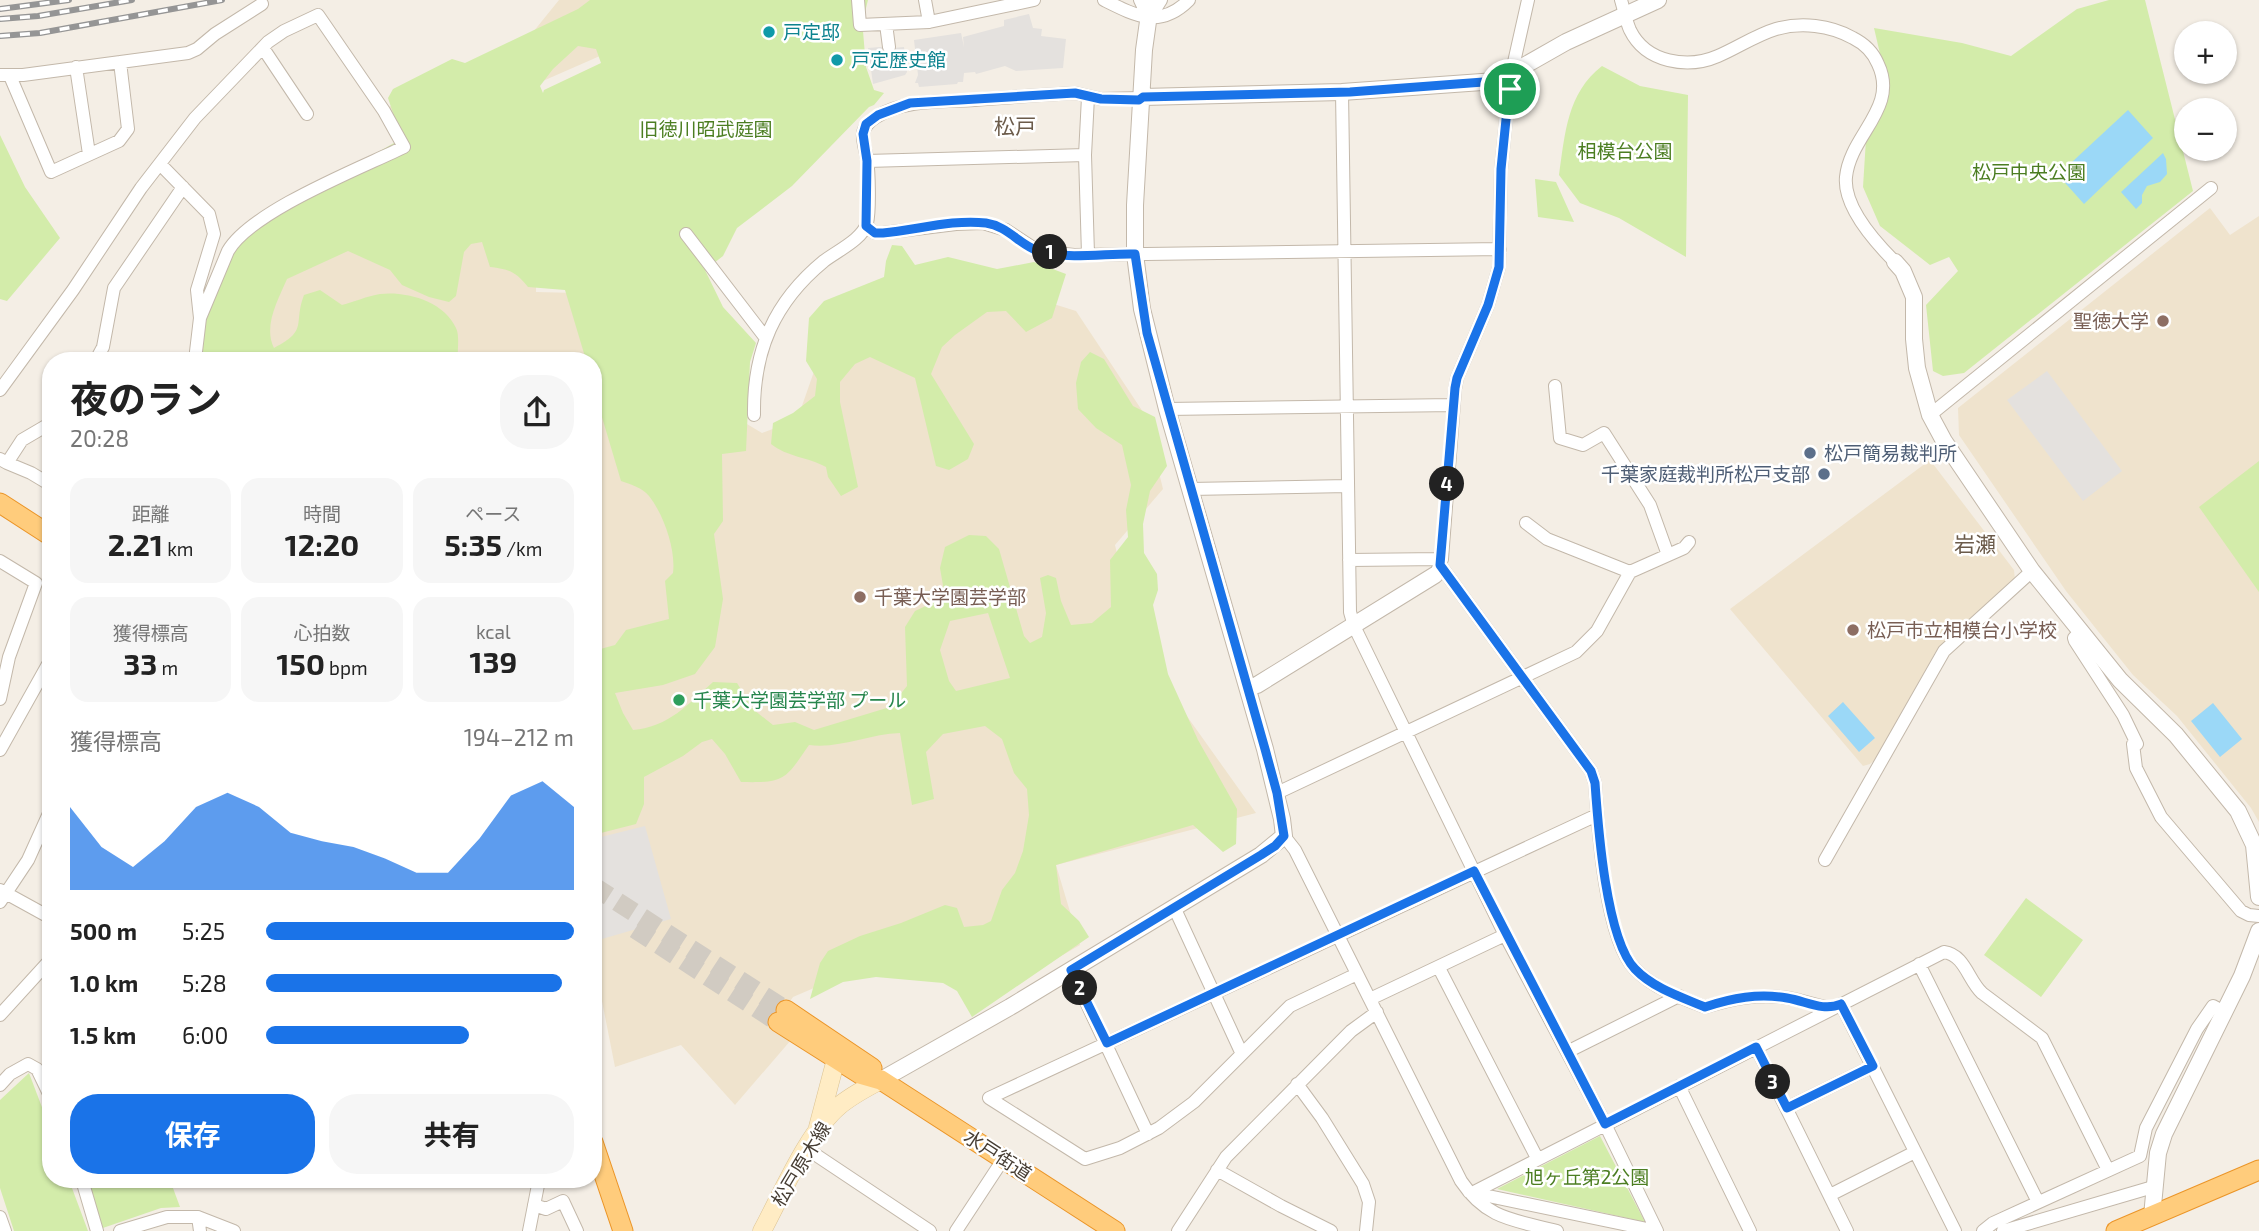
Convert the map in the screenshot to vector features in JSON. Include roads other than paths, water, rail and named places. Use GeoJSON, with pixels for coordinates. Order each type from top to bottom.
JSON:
{"type":"FeatureCollection","features":[{"type":"Feature","properties":{"kind":"highway"},"geometry":{"type":"LineString","coordinates":[[0,503],[42,530]]}},
{"type":"Feature","properties":{"kind":"highway"},"geometry":{"type":"LineString","coordinates":[[0,519],[42,545]]}},
{"type":"Feature","properties":{"kind":"highway","name":"水戸街道"},"geometry":{"type":"LineString","coordinates":[[881,1080],[870,1065],[782,1016],[836,1059],[860,1074],[881,1080],[1115,1231]]}},
{"type":"Feature","properties":{"kind":"highway"},"geometry":{"type":"LineString","coordinates":[[602,1169],[623,1231]]}},
{"type":"Feature","properties":{"kind":"highway"},"geometry":{"type":"LineString","coordinates":[[2116,1231],[2154,1223],[2259,1171]]}},
{"type":"Feature","properties":{"kind":"main road"},"geometry":{"type":"LineString","coordinates":[[818,1130],[836,1059]]}},
{"type":"Feature","properties":{"kind":"main road","name":"松戸原木線"},"geometry":{"type":"LineString","coordinates":[[762,1231],[818,1130],[838,1107],[881,1080]]}},
{"type":"Feature","properties":{"kind":"street"},"geometry":{"type":"LineString","coordinates":[[858,0],[860,25],[929,22],[1027,4]]}},
{"type":"Feature","properties":{"kind":"street"},"geometry":{"type":"LineString","coordinates":[[925,0],[929,22]]}},
{"type":"Feature","properties":{"kind":"street"},"geometry":{"type":"LineString","coordinates":[[1104,0],[1129,13],[1149,19],[1180,9],[1189,0]]}},
{"type":"Feature","properties":{"kind":"street"},"geometry":{"type":"LineString","coordinates":[[1140,0],[1149,19]]}},
{"type":"Feature","properties":{"kind":"street"},"geometry":{"type":"LineString","coordinates":[[1151,0],[1141,99],[1135,205],[1135,254],[1147,333],[1277,793],[1284,836],[1295,850],[1471,1193],[1480,1205],[1500,1216],[1557,1231]]}},
{"type":"Feature","properties":{"kind":"street"},"geometry":{"type":"LineString","coordinates":[[1149,19],[1161,0]]}},
{"type":"Feature","properties":{"kind":"street"},"geometry":{"type":"LineString","coordinates":[[1528,0],[1510,80],[1501,169],[1500,249],[1493,289],[1457,378],[1439,566],[1591,771],[1595,783],[1603,868],[1613,923],[1626,958],[1640,975],[1705,1007],[1738,997],[1765,996],[1836,1006],[1873,1066],[1955,1231]]}},
{"type":"Feature","properties":{"kind":"street"},"geometry":{"type":"LineString","coordinates":[[754,415],[756,369],[765,337],[790,295],[866,226],[867,161],[863,134],[866,124],[878,115],[901,105],[1075,93],[1088,97],[1141,99],[1342,92],[1510,80],[1522,67],[1623,7],[1658,0]]}},
{"type":"Feature","properties":{"kind":"street"},"geometry":{"type":"LineString","coordinates":[[120,62],[128,129],[119,141],[51,172],[5,75],[188,53],[197,49],[221,26],[262,4]]}},
{"type":"Feature","properties":{"kind":"street"},"geometry":{"type":"LineString","coordinates":[[1623,7],[1630,30],[1638,43],[1649,52],[1669,61],[1681,63],[1706,60],[1776,29],[1801,26],[1830,28],[1863,44],[1874,55],[1881,70],[1883,94],[1880,108],[1862,136],[1846,177],[1847,191],[1869,234],[1903,271],[1914,297],[1917,368],[1930,415],[1952,455],[2032,570],[2120,680],[2176,735],[2238,811],[2254,845],[2259,897]]}},
{"type":"Feature","properties":{"kind":"street"},"geometry":{"type":"LineString","coordinates":[[0,390],[73,290],[114,225],[195,118],[263,48],[284,31],[318,15],[384,111],[404,146],[274,211],[246,229],[234,240],[228,251],[200,318]]}},
{"type":"Feature","properties":{"kind":"street"},"geometry":{"type":"LineString","coordinates":[[886,24],[889,47]]}},
{"type":"Feature","properties":{"kind":"street"},"geometry":{"type":"LineString","coordinates":[[263,48],[307,114]]}},
{"type":"Feature","properties":{"kind":"street"},"geometry":{"type":"LineString","coordinates":[[76,67],[89,154]]}},
{"type":"Feature","properties":{"kind":"street"},"geometry":{"type":"LineString","coordinates":[[1342,92],[1350,612],[1354,626],[1474,871],[1605,1124],[1657,1231]]}},
{"type":"Feature","properties":{"kind":"street"},"geometry":{"type":"LineString","coordinates":[[1088,97],[1085,155],[1088,254]]}},
{"type":"Feature","properties":{"kind":"street"},"geometry":{"type":"LineString","coordinates":[[867,161],[1085,155]]}},
{"type":"Feature","properties":{"kind":"street"},"geometry":{"type":"LineString","coordinates":[[160,164],[209,214],[214,234],[197,290],[200,318],[196,352]]}},
{"type":"Feature","properties":{"kind":"street"},"geometry":{"type":"LineString","coordinates":[[100,352],[114,288],[183,187]]}},
{"type":"Feature","properties":{"kind":"street"},"geometry":{"type":"LineString","coordinates":[[1930,415],[2211,188]]}},
{"type":"Feature","properties":{"kind":"street"},"geometry":{"type":"LineString","coordinates":[[866,226],[875,233],[883,233],[948,224],[983,223],[1006,230],[1038,251],[1074,255],[1500,249]]}},
{"type":"Feature","properties":{"kind":"street"},"geometry":{"type":"LineString","coordinates":[[686,234],[765,337]]}},
{"type":"Feature","properties":{"kind":"street"},"geometry":{"type":"LineString","coordinates":[[1555,386],[1560,438],[1583,445],[1604,433],[1650,505],[1668,555]]}},
{"type":"Feature","properties":{"kind":"street"},"geometry":{"type":"LineString","coordinates":[[1167,409],[1454,405]]}},
{"type":"Feature","properties":{"kind":"street"},"geometry":{"type":"LineString","coordinates":[[42,428],[22,440],[3,461],[42,480]]}},
{"type":"Feature","properties":{"kind":"street"},"geometry":{"type":"LineString","coordinates":[[1190,489],[1348,486]]}},
{"type":"Feature","properties":{"kind":"street"},"geometry":{"type":"LineString","coordinates":[[1525,523],[1547,539],[1630,572]]}},
{"type":"Feature","properties":{"kind":"street"},"geometry":{"type":"LineString","coordinates":[[1277,793],[1576,652],[1591,639],[1630,572],[1684,548],[1689,542]]}},
{"type":"Feature","properties":{"kind":"street"},"geometry":{"type":"LineString","coordinates":[[1349,560],[1439,566]]}},
{"type":"Feature","properties":{"kind":"street"},"geometry":{"type":"LineString","coordinates":[[0,561],[36,583],[9,657],[0,699]]}},
{"type":"Feature","properties":{"kind":"street"},"geometry":{"type":"LineString","coordinates":[[1248,688],[1354,626],[1439,566]]}},
{"type":"Feature","properties":{"kind":"street"},"geometry":{"type":"LineString","coordinates":[[1825,860],[1944,651],[2032,570]]}},
{"type":"Feature","properties":{"kind":"street"},"geometry":{"type":"LineString","coordinates":[[2081,631],[2074,638],[2075,641],[2123,715],[2135,744],[2136,768],[2167,826],[2241,911],[2259,916]]}},
{"type":"Feature","properties":{"kind":"street"},"geometry":{"type":"LineString","coordinates":[[0,750],[42,684]]}},
{"type":"Feature","properties":{"kind":"street"},"geometry":{"type":"LineString","coordinates":[[1357,974],[1290,1006],[1241,1052],[1194,1102],[1120,1148],[1085,1159],[989,1098],[1597,815]]}},
{"type":"Feature","properties":{"kind":"street"},"geometry":{"type":"LineString","coordinates":[[42,829],[28,860],[2,895],[42,914]]}},
{"type":"Feature","properties":{"kind":"street"},"geometry":{"type":"LineString","coordinates":[[881,1080],[1071,970],[1261,855],[1284,836]]}},
{"type":"Feature","properties":{"kind":"street"},"geometry":{"type":"LineString","coordinates":[[1174,907],[1241,1052]]}},
{"type":"Feature","properties":{"kind":"street"},"geometry":{"type":"LineString","coordinates":[[2154,1223],[2153,1187],[2164,1134],[2224,1012],[2259,931]]}},
{"type":"Feature","properties":{"kind":"street"},"geometry":{"type":"LineString","coordinates":[[1370,999],[1506,935]]}},
{"type":"Feature","properties":{"kind":"street"},"geometry":{"type":"LineString","coordinates":[[1471,1193],[1944,952],[1959,958],[1973,985],[2042,1038],[2108,1170]]}},
{"type":"Feature","properties":{"kind":"street"},"geometry":{"type":"LineString","coordinates":[[1919,964],[2038,1202]]}},
{"type":"Feature","properties":{"kind":"street"},"geometry":{"type":"LineString","coordinates":[[1439,968],[1537,1158]]}},
{"type":"Feature","properties":{"kind":"street"},"geometry":{"type":"LineString","coordinates":[[0,1015],[42,969]]}},
{"type":"Feature","properties":{"kind":"street"},"geometry":{"type":"LineString","coordinates":[[1071,970],[1148,1133]]}},
{"type":"Feature","properties":{"kind":"street"},"geometry":{"type":"LineString","coordinates":[[1567,1052],[1679,996]]}},
{"type":"Feature","properties":{"kind":"street"},"geometry":{"type":"LineString","coordinates":[[1983,1231],[1993,1223],[2140,1156],[2146,1128],[2197,1029],[2213,1006],[2224,1012]]}},
{"type":"Feature","properties":{"kind":"street"},"geometry":{"type":"LineString","coordinates":[[1178,1231],[1217,1170],[1249,1133],[1351,1031],[1377,1012]]}},
{"type":"Feature","properties":{"kind":"street"},"geometry":{"type":"LineString","coordinates":[[1756,1047],[1847,1231]]}},
{"type":"Feature","properties":{"kind":"street"},"geometry":{"type":"LineString","coordinates":[[0,1085],[10,1074],[28,1064],[37,1069],[42,1079]]}},
{"type":"Feature","properties":{"kind":"street"},"geometry":{"type":"LineString","coordinates":[[1787,1108],[1873,1066]]}},
{"type":"Feature","properties":{"kind":"street"},"geometry":{"type":"LineString","coordinates":[[1297,1084],[1322,1118],[1363,1184],[1369,1202],[1366,1231]]}},
{"type":"Feature","properties":{"kind":"street"},"geometry":{"type":"LineString","coordinates":[[1679,1086],[1750,1231]]}},
{"type":"Feature","properties":{"kind":"street"},"geometry":{"type":"LineString","coordinates":[[807,1149],[930,1231]]}},
{"type":"Feature","properties":{"kind":"street"},"geometry":{"type":"LineString","coordinates":[[1830,1195],[1915,1152]]}},
{"type":"Feature","properties":{"kind":"street"},"geometry":{"type":"LineString","coordinates":[[956,1231],[1004,1158]]}},
{"type":"Feature","properties":{"kind":"street"},"geometry":{"type":"LineString","coordinates":[[1217,1170],[1331,1231]]}},
{"type":"Feature","properties":{"kind":"street"},"geometry":{"type":"LineString","coordinates":[[2003,1231],[2153,1187]]}},
{"type":"Feature","properties":{"kind":"street"},"geometry":{"type":"LineString","coordinates":[[84,1188],[97,1231]]}},
{"type":"Feature","properties":{"kind":"street"},"geometry":{"type":"LineString","coordinates":[[529,1231],[537,1188]]}},
{"type":"Feature","properties":{"kind":"street"},"geometry":{"type":"LineString","coordinates":[[1471,1193],[1657,1231]]}},
{"type":"Feature","properties":{"kind":"street"},"geometry":{"type":"LineString","coordinates":[[534,1205],[546,1209],[563,1201],[577,1231]]}},
{"type":"Feature","properties":{"kind":"street"},"geometry":{"type":"LineString","coordinates":[[0,1217],[5,1231]]}},
{"type":"Feature","properties":{"kind":"street"},"geometry":{"type":"LineString","coordinates":[[120,1231],[167,1217],[198,1217],[234,1231]]}},
{"type":"Feature","properties":{"kind":"street"},"geometry":{"type":"LineString","coordinates":[[198,1217],[200,1231]]}},
{"type":"Feature","properties":{"kind":"water"},"geometry":{"type":"Polygon","coordinates":[[[2128,110],[2153,138],[2084,204],[2058,175],[2128,110]]]}},
{"type":"Feature","properties":{"kind":"water"},"geometry":{"type":"Polygon","coordinates":[[[2163,153],[2167,174],[2160,182],[2147,186],[2142,195],[2142,203],[2136,209],[2121,192],[2163,153]]]}},
{"type":"Feature","properties":{"kind":"water"},"geometry":{"type":"Polygon","coordinates":[[[1843,702],[1875,738],[1859,752],[1828,716],[1843,702]]]}},
{"type":"Feature","properties":{"kind":"water"},"geometry":{"type":"Polygon","coordinates":[[[2213,703],[2242,739],[2220,757],[2191,721],[2213,703]]]}},
{"type":"Feature","properties":{"kind":"tunnel"},"geometry":{"type":"LineString","coordinates":[[602,892],[786,1010]]}},
{"type":"Feature","properties":{"kind":"tunnel"},"geometry":{"type":"LineString","coordinates":[[635,929],[778,1022]]}},
{"type":"Feature","properties":{"kind":"railway"},"geometry":{"type":"LineString","coordinates":[[0,9],[69,0]]}},
{"type":"Feature","properties":{"kind":"railway"},"geometry":{"type":"LineString","coordinates":[[0,19],[38,16],[132,0]]}},
{"type":"Feature","properties":{"kind":"railway"},"geometry":{"type":"LineString","coordinates":[[0,36],[40,33],[222,0]]}},
{"type":"Feature","properties":{"kind":"place","name":"戸定邸"},"geometry":{"type":"Point","coordinates":[769,32]}},
{"type":"Feature","properties":{"kind":"place","name":"戸定歴史館"},"geometry":{"type":"Point","coordinates":[837,60]}},
{"type":"Feature","properties":{"kind":"place","name":"聖徳大学"},"geometry":{"type":"Point","coordinates":[2163,321]}},
{"type":"Feature","properties":{"kind":"place","name":"松戸簡易裁判所"},"geometry":{"type":"Point","coordinates":[1810,453]}},
{"type":"Feature","properties":{"kind":"place","name":"千葉家庭裁判所松戸支部"},"geometry":{"type":"Point","coordinates":[1824,474]}},
{"type":"Feature","properties":{"kind":"place","name":"千葉大学園芸学部"},"geometry":{"type":"Point","coordinates":[860,597]}},
{"type":"Feature","properties":{"kind":"place","name":"松戸市立相模台小学校"},"geometry":{"type":"Point","coordinates":[1853,630]}},
{"type":"Feature","properties":{"kind":"place","name":"千葉大学園芸学部 プール"},"geometry":{"type":"Point","coordinates":[679,700]}},
{"type":"Feature","properties":{"kind":"district","name":"松戸"},"geometry":{"type":"Point","coordinates":[1015,127]}},
{"type":"Feature","properties":{"kind":"district","name":"岩瀬"},"geometry":{"type":"Point","coordinates":[1975,545]}},
{"type":"Feature","properties":{"kind":"park label","name":"旧徳川昭武庭園"},"geometry":{"type":"Point","coordinates":[706,129]}},
{"type":"Feature","properties":{"kind":"park label","name":"相模台公園"},"geometry":{"type":"Point","coordinates":[1625,151]}},
{"type":"Feature","properties":{"kind":"park label","name":"松戸中央公園"},"geometry":{"type":"Point","coordinates":[2029,172]}},
{"type":"Feature","properties":{"kind":"park label","name":"旭ヶ丘第2公園"},"geometry":{"type":"Point","coordinates":[1587,1177]}}]}
